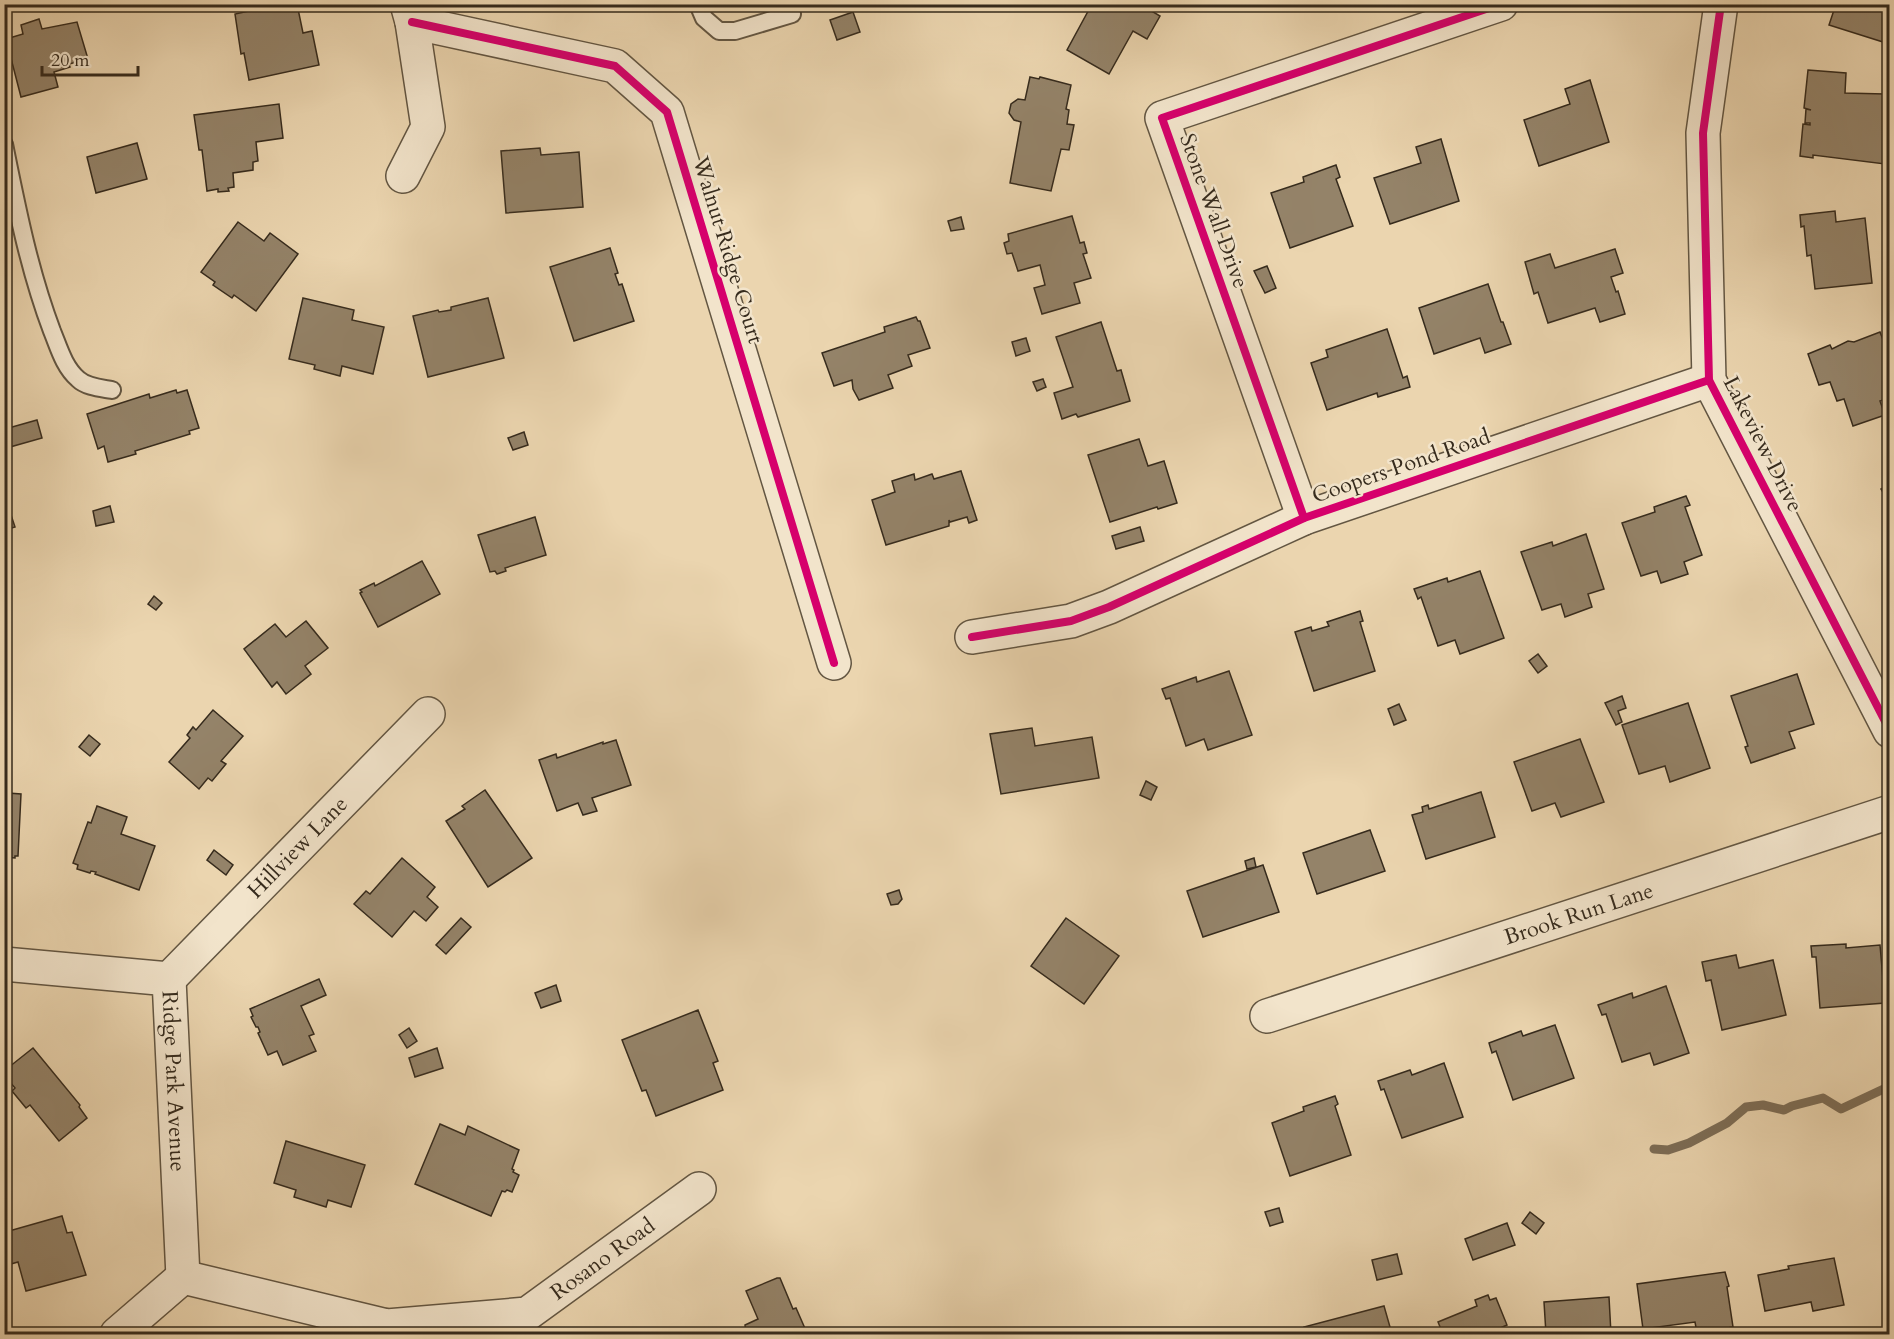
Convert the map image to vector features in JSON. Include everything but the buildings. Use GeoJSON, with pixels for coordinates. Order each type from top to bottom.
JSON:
{"type":"FeatureCollection","features":[{"type":"Feature","properties":{"kind":"street","name":"Stone Wall Drive"},"geometry":{"type":"LineString","coordinates":[[1304,518],[1162,118],[1501,4]]}},
{"type":"Feature","properties":{"kind":"street","name":"Lakeview Drive"},"geometry":{"type":"LineString","coordinates":[[1721,4],[1702,133],[1709,380],[1890,731]]}},
{"type":"Feature","properties":{"kind":"street"},"geometry":{"type":"LineString","coordinates":[[402,176],[428,127],[410,13]]}},
{"type":"Feature","properties":{"kind":"street","name":"Walnut Ridge Court"},"geometry":{"type":"LineString","coordinates":[[410,13],[615,66],[667,112],[834,663]]}},
{"type":"Feature","properties":{"kind":"street","name":"Coopers Pond Road"},"geometry":{"type":"LineString","coordinates":[[972,637],[1071,621],[1108,607],[1304,518],[1709,380]]}},
{"type":"Feature","properties":{"kind":"street","name":"Hillview Lane"},"geometry":{"type":"LineString","coordinates":[[169,979],[428,714]]}},
{"type":"Feature","properties":{"kind":"street","name":"Brook Run Lane"},"geometry":{"type":"LineString","coordinates":[[1268,1016],[1890,812]]}},
{"type":"Feature","properties":{"kind":"street","name":"Ridge Park Avenue"},"geometry":{"type":"LineString","coordinates":[[4,964],[169,979],[183,1276]]}},
{"type":"Feature","properties":{"kind":"street","name":"Rosano Road"},"geometry":{"type":"LineString","coordinates":[[183,1276],[387,1326],[527,1314],[699,1189]]}},
{"type":"Feature","properties":{"kind":"street"},"geometry":{"type":"LineString","coordinates":[[117,1335],[183,1276]]}},
{"type":"Feature","properties":{"kind":"lane"},"geometry":{"type":"LineString","coordinates":[[698,4],[704,18],[719,31],[735,31],[792,14]]}},
{"type":"Feature","properties":{"kind":"lane"},"geometry":{"type":"LineString","coordinates":[[4,144],[15,203],[32,272],[63,359],[78,380],[93,387],[112,390]]}},
{"type":"Feature","properties":{"kind":"waterway"},"geometry":{"type":"LineString","coordinates":[[1654,1149],[1668,1150],[1689,1143],[1727,1123],[1746,1107],[1763,1105],[1784,1110],[1823,1098],[1841,1109],[1890,1086]]}},
{"type":"Feature","properties":{"kind":"cycle path"},"geometry":{"type":"LineString","coordinates":[[1304,518],[1162,118],[1501,4]]}},
{"type":"Feature","properties":{"kind":"cycle path"},"geometry":{"type":"LineString","coordinates":[[1721,4],[1703,133],[1709,380],[1890,731]]}},
{"type":"Feature","properties":{"kind":"cycle path"},"geometry":{"type":"LineString","coordinates":[[412,22],[615,66],[667,112],[834,663]]}},
{"type":"Feature","properties":{"kind":"cycle path"},"geometry":{"type":"LineString","coordinates":[[972,637],[1071,621],[1109,607],[1304,518],[1709,380]]}}]}
